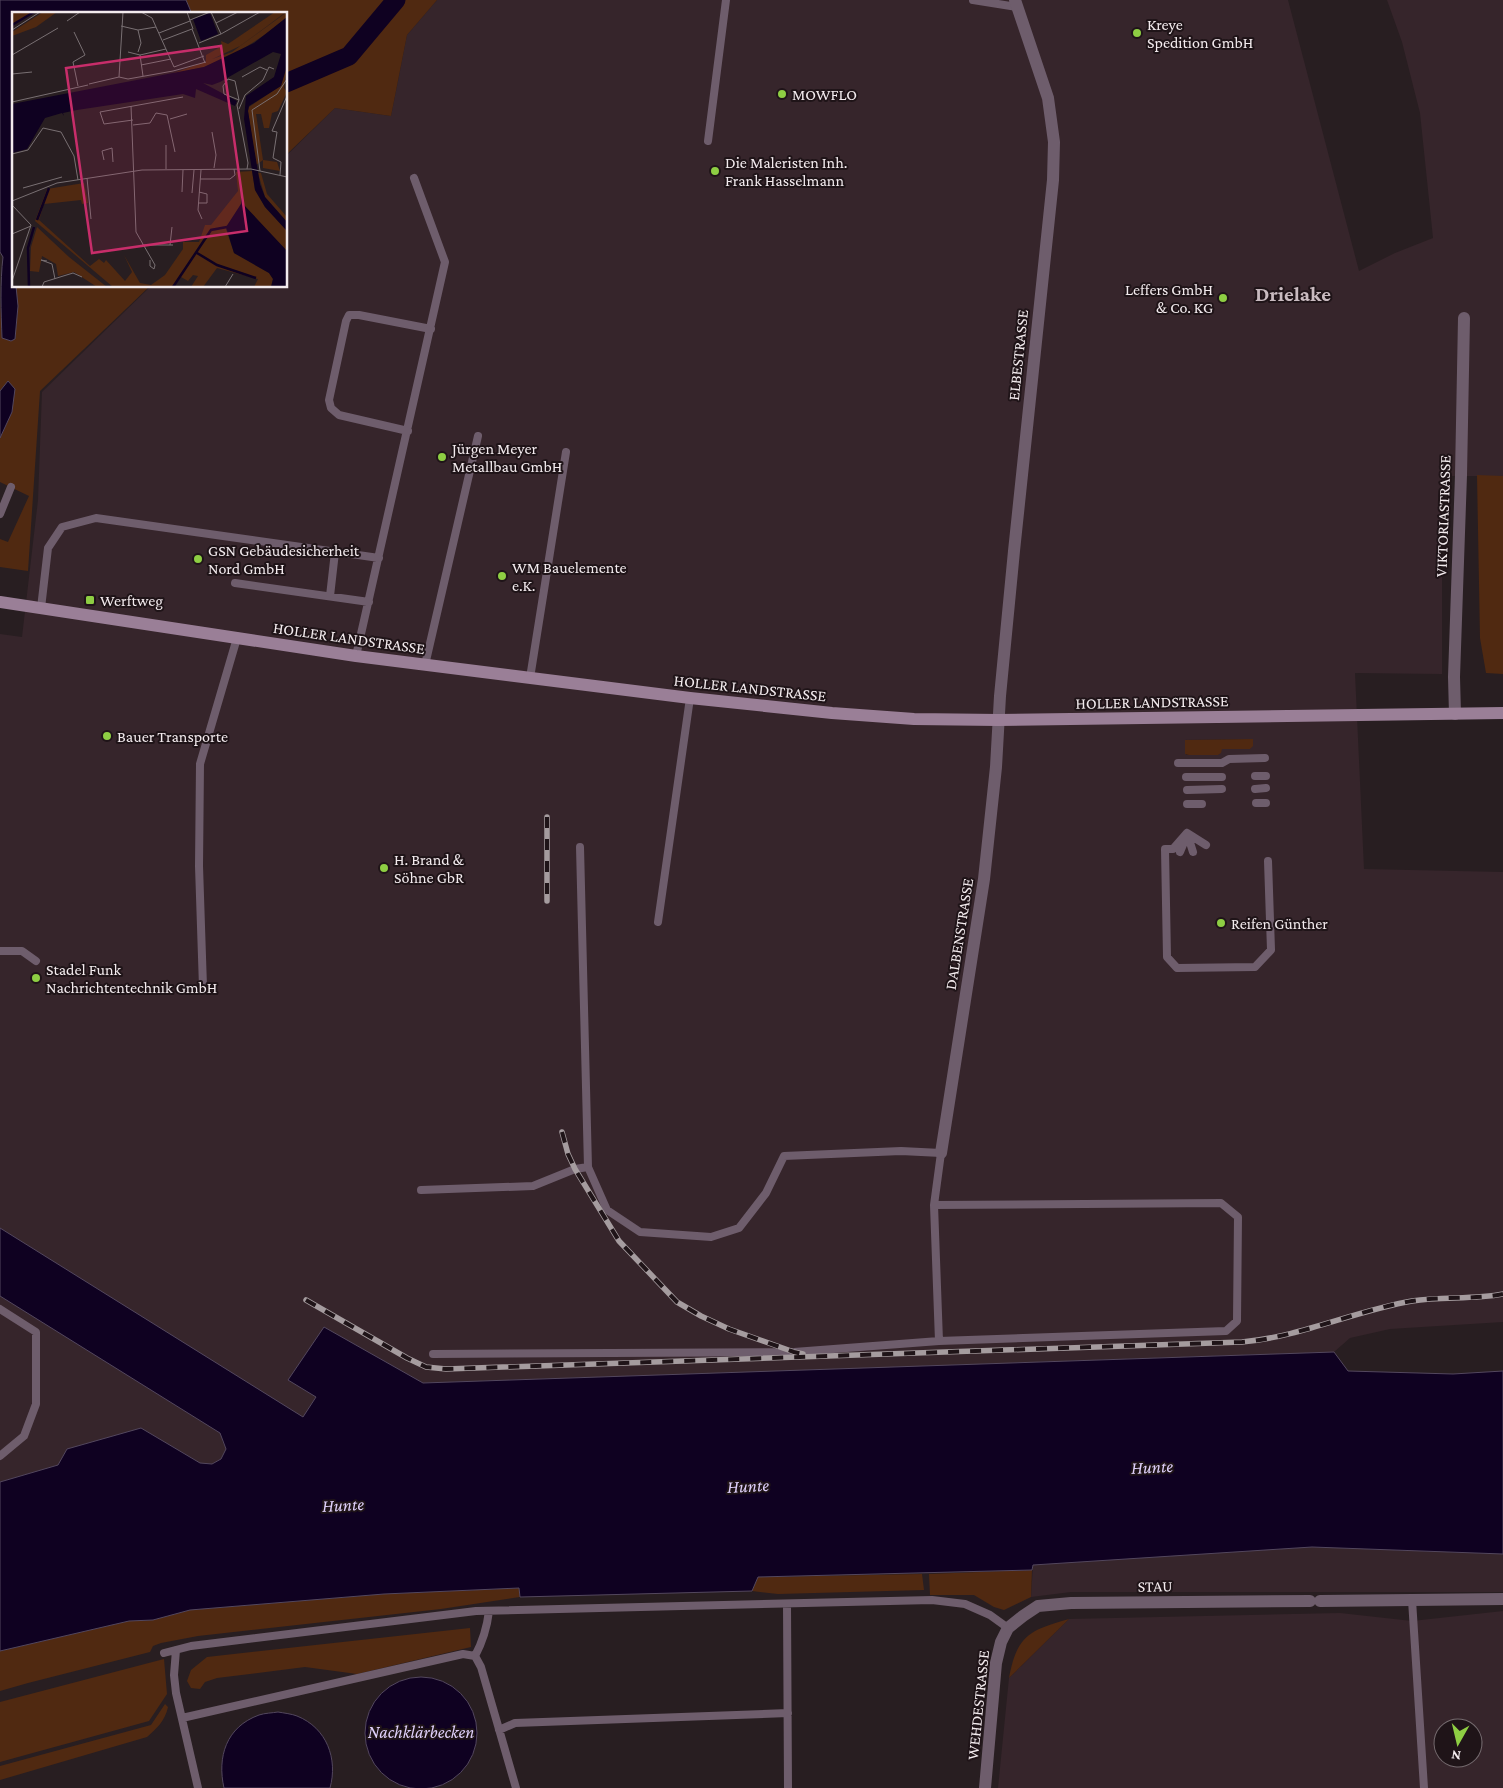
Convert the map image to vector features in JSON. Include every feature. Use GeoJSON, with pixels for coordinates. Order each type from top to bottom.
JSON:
{"type":"FeatureCollection","features":[{"type":"Feature","properties":{"kind":"main road","name":"HOLLER LANDSTRASSE"},"geometry":{"type":"LineString","coordinates":[[0,602],[356,656],[690,698],[832,713],[914,719],[998,720],[1503,713]]}},
{"type":"Feature","properties":{"kind":"street","name":"ELBESTRASSE"},"geometry":{"type":"LineString","coordinates":[[998,720],[1053,180],[1054,142],[1048,98],[1016,4]]}},
{"type":"Feature","properties":{"kind":"street","name":"VIKTORIASTRASSE"},"geometry":{"type":"LineString","coordinates":[[1455,714],[1454,677],[1464,318]]}},
{"type":"Feature","properties":{"kind":"street","name":"DALBENSTRASSE"},"geometry":{"type":"LineString","coordinates":[[941,1153],[984,879],[996,767],[998,720]]}},
{"type":"Feature","properties":{"kind":"street","name":"STAU"},"geometry":{"type":"LineString","coordinates":[[1008,1628],[1038,1606],[1070,1603],[1503,1600]]}},
{"type":"Feature","properties":{"kind":"street","name":"WEHDESTRASSE"},"geometry":{"type":"LineString","coordinates":[[985,1788],[996,1663],[1001,1642],[1008,1628]]}},
{"type":"Feature","properties":{"kind":"lane"},"geometry":{"type":"LineString","coordinates":[[708,142],[726,0]]}},
{"type":"Feature","properties":{"kind":"lane"},"geometry":{"type":"LineString","coordinates":[[973,0],[1016,4]]}},
{"type":"Feature","properties":{"kind":"lane"},"geometry":{"type":"LineString","coordinates":[[356,656],[445,262],[414,178]]}},
{"type":"Feature","properties":{"kind":"lane"},"geometry":{"type":"LineString","coordinates":[[408,430],[339,415],[331,408],[329,400],[346,321],[349,315],[359,315],[431,329]]}},
{"type":"Feature","properties":{"kind":"lane"},"geometry":{"type":"LineString","coordinates":[[425,664],[478,436]]}},
{"type":"Feature","properties":{"kind":"lane"},"geometry":{"type":"LineString","coordinates":[[530,678],[566,452]]}},
{"type":"Feature","properties":{"kind":"lane"},"geometry":{"type":"LineString","coordinates":[[0,514],[11,487]]}},
{"type":"Feature","properties":{"kind":"lane"},"geometry":{"type":"LineString","coordinates":[[41,608],[48,548],[62,527],[96,518],[379,558]]}},
{"type":"Feature","properties":{"kind":"lane"},"geometry":{"type":"LineString","coordinates":[[330,596],[335,552]]}},
{"type":"Feature","properties":{"kind":"lane"},"geometry":{"type":"LineString","coordinates":[[235,583],[369,602]]}},
{"type":"Feature","properties":{"kind":"lane"},"geometry":{"type":"LineString","coordinates":[[202,987],[199,866],[200,764],[237,638]]}},
{"type":"Feature","properties":{"kind":"lane"},"geometry":{"type":"LineString","coordinates":[[658,922],[690,698]]}},
{"type":"Feature","properties":{"kind":"lane"},"geometry":{"type":"LineString","coordinates":[[1178,763],[1222,763],[1228,759],[1266,758]]}},
{"type":"Feature","properties":{"kind":"lane"},"geometry":{"type":"LineString","coordinates":[[1255,776],[1266,776]]}},
{"type":"Feature","properties":{"kind":"lane"},"geometry":{"type":"LineString","coordinates":[[1186,777],[1222,777]]}},
{"type":"Feature","properties":{"kind":"lane"},"geometry":{"type":"LineString","coordinates":[[1256,789],[1266,788]]}},
{"type":"Feature","properties":{"kind":"lane"},"geometry":{"type":"LineString","coordinates":[[1187,790],[1222,789]]}},
{"type":"Feature","properties":{"kind":"lane"},"geometry":{"type":"LineString","coordinates":[[1256,803],[1266,803]]}},
{"type":"Feature","properties":{"kind":"lane"},"geometry":{"type":"LineString","coordinates":[[1187,804],[1202,804]]}},
{"type":"Feature","properties":{"kind":"lane"},"geometry":{"type":"LineString","coordinates":[[1187,833],[1206,845]]}},
{"type":"Feature","properties":{"kind":"lane"},"geometry":{"type":"LineString","coordinates":[[1187,833],[1193,852]]}},
{"type":"Feature","properties":{"kind":"lane"},"geometry":{"type":"LineString","coordinates":[[1180,852],[1187,833]]}},
{"type":"Feature","properties":{"kind":"lane"},"geometry":{"type":"LineString","coordinates":[[1187,833],[1173,849],[1165,849],[1167,957],[1177,968],[1255,967],[1271,950],[1268,861]]}},
{"type":"Feature","properties":{"kind":"lane"},"geometry":{"type":"LineString","coordinates":[[580,847],[588,1167],[607,1210],[640,1232],[711,1237],[739,1228],[766,1193],[784,1156],[901,1151],[941,1153],[934,1205],[939,1342]]}},
{"type":"Feature","properties":{"kind":"lane"},"geometry":{"type":"LineString","coordinates":[[0,951],[22,951],[36,961]]}},
{"type":"Feature","properties":{"kind":"lane"},"geometry":{"type":"LineString","coordinates":[[421,1190],[533,1186],[575,1169],[588,1167]]}},
{"type":"Feature","properties":{"kind":"lane"},"geometry":{"type":"LineString","coordinates":[[433,1354],[794,1352],[939,1342],[1226,1331],[1237,1321],[1238,1217],[1221,1203],[934,1205]]}},
{"type":"Feature","properties":{"kind":"lane"},"geometry":{"type":"LineString","coordinates":[[0,1309],[36,1332],[36,1404],[24,1436],[0,1456]]}},
{"type":"Feature","properties":{"kind":"lane"},"geometry":{"type":"LineString","coordinates":[[1412,1600],[1424,1788]]}},
{"type":"Feature","properties":{"kind":"lane"},"geometry":{"type":"LineString","coordinates":[[164,1653],[191,1646],[489,1611],[940,1601],[965,1604],[990,1615],[1008,1628]]}},
{"type":"Feature","properties":{"kind":"lane"},"geometry":{"type":"LineString","coordinates":[[787,1604],[788,1788]]}},
{"type":"Feature","properties":{"kind":"lane"},"geometry":{"type":"LineString","coordinates":[[475,1656],[483,1642],[488,1625],[489,1611]]}},
{"type":"Feature","properties":{"kind":"lane"},"geometry":{"type":"LineString","coordinates":[[176,1650],[174,1675],[176,1693],[198,1788]]}},
{"type":"Feature","properties":{"kind":"lane"},"geometry":{"type":"LineString","coordinates":[[182,1718],[463,1654],[475,1656]]}},
{"type":"Feature","properties":{"kind":"lane"},"geometry":{"type":"LineString","coordinates":[[475,1656],[481,1667],[516,1788]]}},
{"type":"Feature","properties":{"kind":"lane"},"geometry":{"type":"LineString","coordinates":[[499,1730],[515,1723],[788,1713]]}},
{"type":"Feature","properties":{"kind":"shaded area"},"geometry":{"type":"Polygon","coordinates":[[[186,0],[437,0],[407,35],[391,116],[335,108],[288,153],[288,12],[191,12],[186,0]]]}},
{"type":"Feature","properties":{"kind":"shaded area"},"geometry":{"type":"Polygon","coordinates":[[[437,0],[1288,0],[1359,271],[1395,253],[1433,238],[1420,113],[1402,42],[1387,0],[1503,0],[1503,476],[1442,476],[1442,674],[1355,673],[1364,869],[1503,872],[1503,1322],[1390,1329],[1350,1338],[1334,1352],[423,1383],[324,1327],[316,1397],[303,1417],[222,1441],[226,1449],[221,1459],[212,1464],[200,1463],[141,1428],[58,1465],[0,1482],[0,634],[22,637],[38,500],[42,392],[149,288],[288,288],[288,154],[335,108],[391,116],[407,35],[437,0]],[[1253,739],[1185,740],[1186,755],[1218,755],[1221,749],[1250,749],[1253,739]]]}},
{"type":"Feature","properties":{"kind":"shaded area"},"geometry":{"type":"Polygon","coordinates":[[[16,288],[148,288],[40,391],[28,571],[0,567],[0,539],[8,542],[29,496],[0,482],[0,438],[12,412],[8,381],[0,391],[0,302],[2,338],[15,339],[18,306],[16,288]]]}},
{"type":"Feature","properties":{"kind":"shaded area"},"geometry":{"type":"Polygon","coordinates":[[[1477,475],[1503,476],[1503,674],[1486,673],[1480,638],[1477,475]]]}},
{"type":"Feature","properties":{"kind":"shaded area"},"geometry":{"type":"Polygon","coordinates":[[[1253,739],[1253,746],[1250,749],[1222,749],[1218,755],[1185,754],[1185,740],[1253,739]]]}},
{"type":"Feature","properties":{"kind":"shaded area"},"geometry":{"type":"Polygon","coordinates":[[[1312,1547],[1503,1554],[1503,1592],[1071,1592],[1031,1597],[1033,1565],[1312,1547]]]}},
{"type":"Feature","properties":{"kind":"shaded area"},"geometry":{"type":"Polygon","coordinates":[[[1032,1570],[1031,1597],[1004,1610],[994,1607],[974,1595],[930,1595],[929,1574],[1032,1570]]]}},
{"type":"Feature","properties":{"kind":"shaded area"},"geometry":{"type":"Polygon","coordinates":[[[922,1574],[924,1590],[778,1594],[752,1591],[758,1577],[922,1574]]]}},
{"type":"Feature","properties":{"kind":"shaded area"},"geometry":{"type":"Polygon","coordinates":[[[519,1588],[520,1597],[441,1609],[198,1636],[161,1643],[153,1646],[150,1652],[0,1691],[0,1651],[129,1621],[153,1620],[190,1610],[384,1594],[519,1588]]]}},
{"type":"Feature","properties":{"kind":"shaded area"},"geometry":{"type":"Polygon","coordinates":[[[1503,1611],[1503,1788],[998,1788],[1009,1678],[1069,1619],[1340,1613],[1412,1621],[1503,1611]]]}},
{"type":"Feature","properties":{"kind":"shaded area"},"geometry":{"type":"Polygon","coordinates":[[[1069,1619],[1009,1678],[1016,1652],[1027,1636],[1044,1627],[1069,1619]]]}},
{"type":"Feature","properties":{"kind":"shaded area"},"geometry":{"type":"Polygon","coordinates":[[[470,1628],[471,1647],[357,1674],[305,1667],[217,1678],[205,1682],[200,1689],[191,1688],[187,1681],[191,1670],[207,1657],[470,1628]]]}},
{"type":"Feature","properties":{"kind":"shaded area"},"geometry":{"type":"Polygon","coordinates":[[[164,1659],[167,1694],[149,1721],[0,1762],[0,1702],[164,1659]]]}},
{"type":"Feature","properties":{"kind":"shaded area"},"geometry":{"type":"Polygon","coordinates":[[[165,1704],[168,1707],[163,1720],[147,1737],[0,1780],[0,1766],[151,1725],[165,1704]]]}},
{"type":"Feature","properties":{"kind":"water"},"geometry":{"type":"Polygon","coordinates":[[[0,0],[186,0],[191,12],[12,12],[12,288],[16,288],[18,306],[15,339],[11,341],[2,338],[1,287],[3,257],[0,252],[0,0]]]}},
{"type":"Feature","properties":{"kind":"water"},"geometry":{"type":"Polygon","coordinates":[[[8,381],[15,389],[12,412],[0,438],[0,391],[8,381]]]}},
{"type":"Feature","properties":{"kind":"water","name":"Hunte"},"geometry":{"type":"Polygon","coordinates":[[[0,1228],[303,1417],[316,1397],[288,1380],[324,1327],[423,1383],[1334,1352],[1348,1371],[1453,1374],[1503,1371],[1503,1554],[1312,1547],[1033,1565],[1032,1570],[758,1577],[752,1591],[520,1597],[519,1588],[384,1594],[190,1610],[153,1620],[129,1621],[0,1651],[0,1482],[58,1465],[67,1449],[141,1428],[200,1463],[212,1464],[221,1459],[226,1449],[220,1433],[0,1296],[0,1228]]]}},
{"type":"Feature","properties":{"kind":"water","name":"Nachklärbecken"},"geometry":{"type":"Polygon","coordinates":[[[421,1677],[442,1681],[461,1693],[473,1712],[477,1733],[473,1754],[461,1773],[442,1785],[421,1789],[400,1785],[381,1773],[369,1754],[365,1733],[369,1712],[381,1693],[400,1681],[421,1677]]]}},
{"type":"Feature","properties":{"kind":"water","name":"Nachklärbecken"},"geometry":{"type":"Polygon","coordinates":[[[278,1712],[295,1715],[307,1721],[323,1736],[331,1756],[332,1777],[330,1788],[224,1788],[222,1776],[223,1754],[232,1735],[248,1720],[261,1714],[278,1712]]]}},
{"type":"Feature","properties":{"kind":"waterway"},"geometry":{"type":"LineString","coordinates":[[288,82],[349,56],[396,0]]}},
{"type":"Feature","properties":{"kind":"railway"},"geometry":{"type":"LineString","coordinates":[[547,817],[547,901]]}},
{"type":"Feature","properties":{"kind":"railway"},"geometry":{"type":"LineString","coordinates":[[562,1132],[568,1154],[575,1169],[619,1241],[677,1302],[729,1329],[803,1354]]}},
{"type":"Feature","properties":{"kind":"railway"},"geometry":{"type":"LineString","coordinates":[[306,1300],[407,1358],[426,1367],[446,1369],[1242,1342],[1285,1335],[1390,1305],[1412,1301],[1503,1294]]}},
{"type":"Feature","properties":{"kind":"place","name":"Kreye Spedition GmbH"},"geometry":{"type":"Point","coordinates":[1137,33]}},
{"type":"Feature","properties":{"kind":"place","name":"MOWFLO"},"geometry":{"type":"Point","coordinates":[782,94]}},
{"type":"Feature","properties":{"kind":"place","name":"Die Maleristen Inh. Frank Hasselmann"},"geometry":{"type":"Point","coordinates":[715,171]}},
{"type":"Feature","properties":{"kind":"place","name":"Leffers GmbH & Co. KG"},"geometry":{"type":"Point","coordinates":[1223,298]}},
{"type":"Feature","properties":{"kind":"place","name":"Jürgen Meyer Metallbau GmbH"},"geometry":{"type":"Point","coordinates":[442,457]}},
{"type":"Feature","properties":{"kind":"place","name":"GSN Gebäudesicherheit Nord GmbH"},"geometry":{"type":"Point","coordinates":[198,559]}},
{"type":"Feature","properties":{"kind":"place","name":"WM Bauelemente e.K."},"geometry":{"type":"Point","coordinates":[502,576]}},
{"type":"Feature","properties":{"kind":"place","name":"Werftweg"},"geometry":{"type":"Point","coordinates":[90,600]}},
{"type":"Feature","properties":{"kind":"place","name":"Bauer Transporte"},"geometry":{"type":"Point","coordinates":[107,736]}},
{"type":"Feature","properties":{"kind":"place","name":"H. Brand & Söhne GbR"},"geometry":{"type":"Point","coordinates":[384,868]}},
{"type":"Feature","properties":{"kind":"place","name":"Reifen Günther"},"geometry":{"type":"Point","coordinates":[1221,923]}},
{"type":"Feature","properties":{"kind":"place","name":"Stadel Funk Nachrichtentechnik GmbH"},"geometry":{"type":"Point","coordinates":[36,978]}},
{"type":"Feature","properties":{"kind":"district","name":"Drielake"},"geometry":{"type":"Point","coordinates":[1293,294]}}]}
